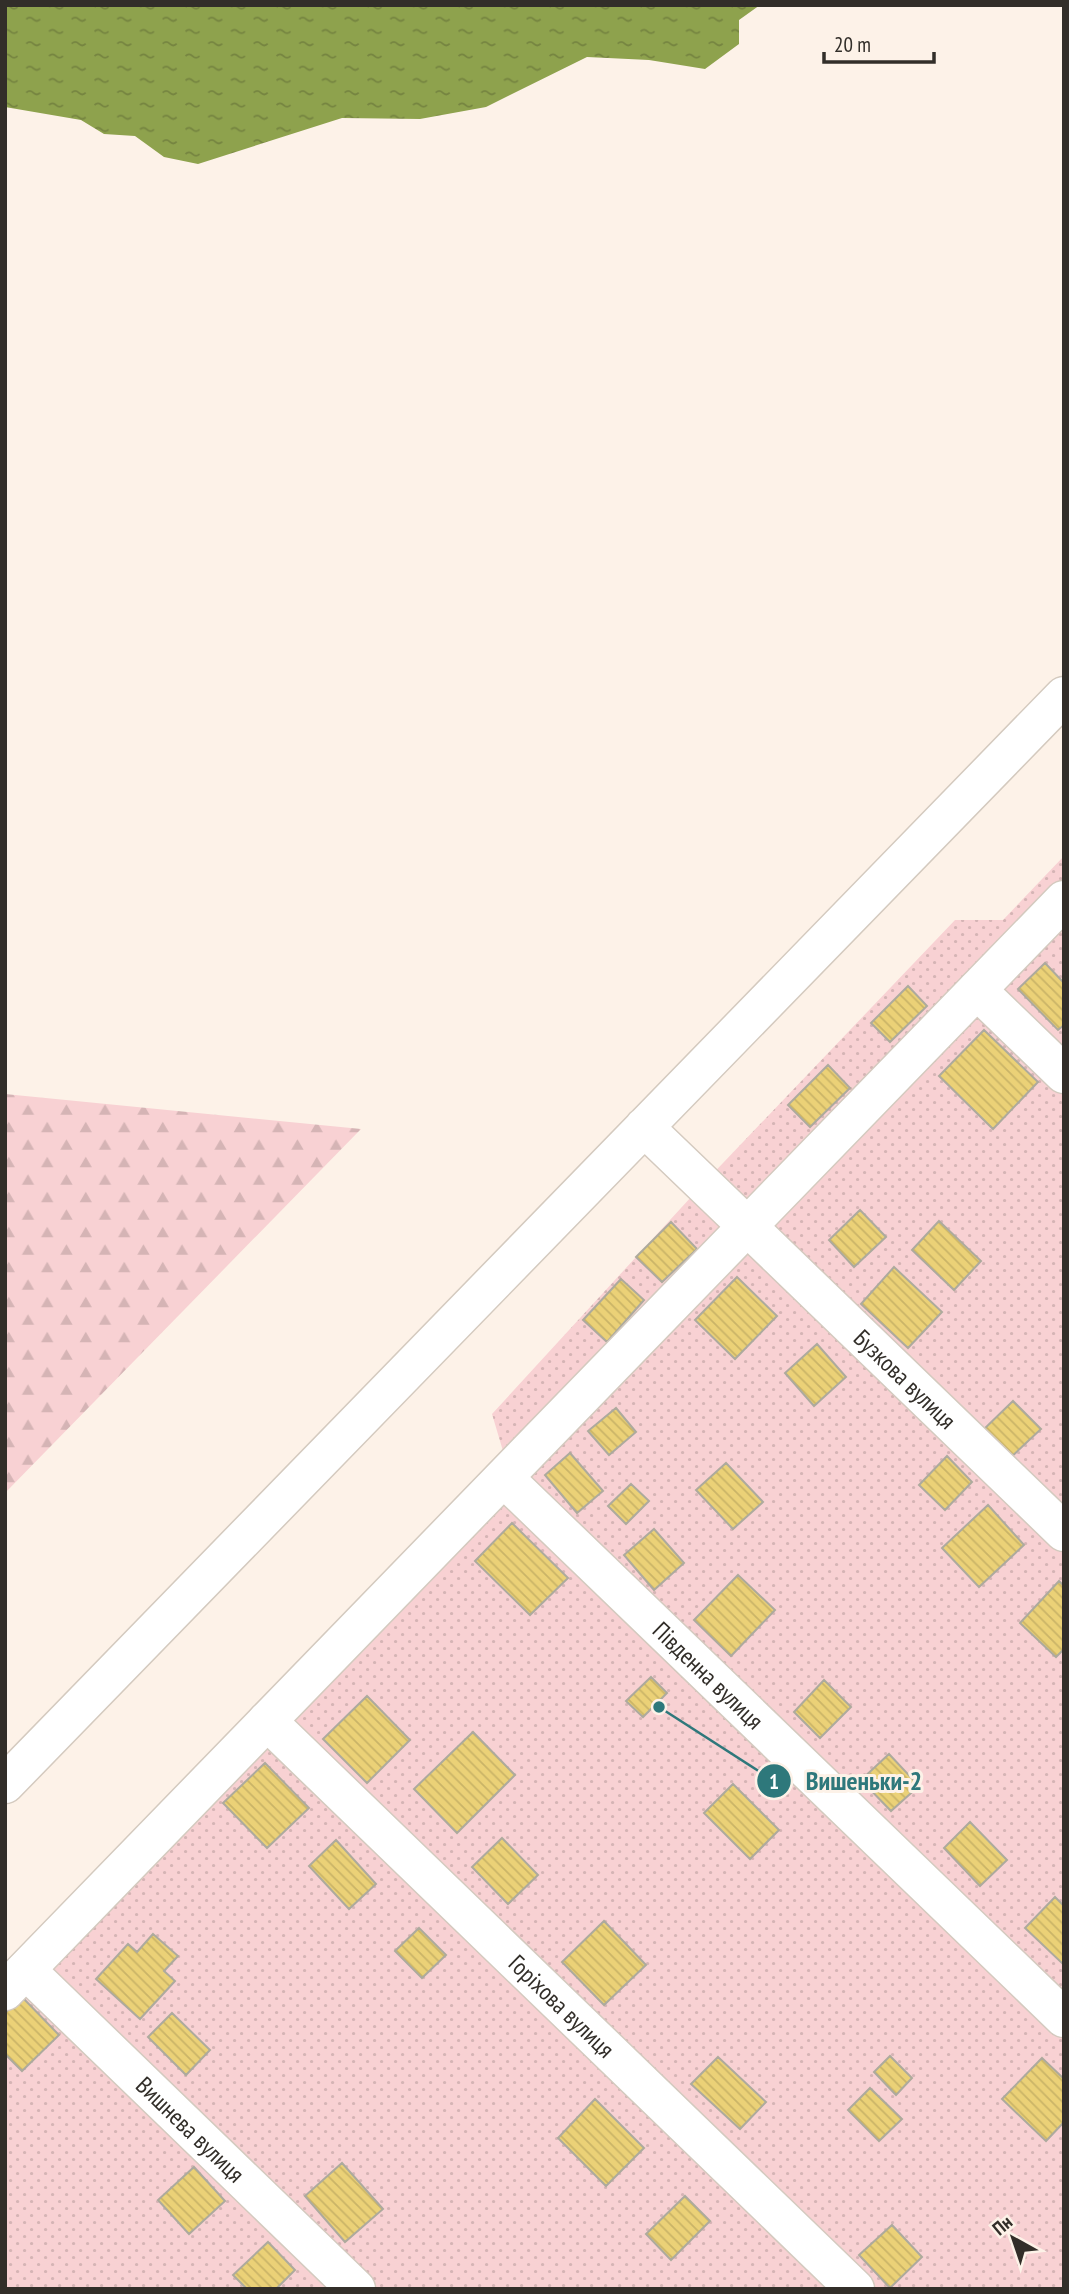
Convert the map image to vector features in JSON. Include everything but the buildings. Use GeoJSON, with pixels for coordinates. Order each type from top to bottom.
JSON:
{"type":"FeatureCollection","features":[{"type":"Feature","properties":{"kind":"street"},"geometry":{"type":"LineString","coordinates":[[5,1784],[1064,695]]}},
{"type":"Feature","properties":{"kind":"street"},"geometry":{"type":"LineString","coordinates":[[15,1980],[1064,900]]}},
{"type":"Feature","properties":{"kind":"street"},"geometry":{"type":"LineString","coordinates":[[977,990],[1064,1074]]}},
{"type":"Feature","properties":{"kind":"street","name":"Бузкова вулиця"},"geometry":{"type":"LineString","coordinates":[[644,1127],[1064,1532]]}},
{"type":"Feature","properties":{"kind":"street","name":"Південна вулиця"},"geometry":{"type":"LineString","coordinates":[[504,1478],[1064,2018]]}},
{"type":"Feature","properties":{"kind":"street","name":"Горіхова вулиця"},"geometry":{"type":"LineString","coordinates":[[267,1721],[855,2289]]}},
{"type":"Feature","properties":{"kind":"street","name":"Вишнева вулиця"},"geometry":{"type":"LineString","coordinates":[[15,1980],[356,2289]]}},
{"type":"Feature","properties":{"kind":"green space"},"geometry":{"type":"Polygon","coordinates":[[[1064,856],[1064,2289],[5,2289],[5,1963],[503,1451],[492,1414],[703,1184],[955,920],[1003,920],[1064,856]]]}},
{"type":"Feature","properties":{"kind":"green space"},"geometry":{"type":"Polygon","coordinates":[[[5,1094],[361,1129],[5,1493],[5,1094]]]}},
{"type":"Feature","properties":{"kind":"water"},"geometry":{"type":"Polygon","coordinates":[[[5,5],[760,5],[739,20],[739,44],[705,69],[649,60],[587,57],[486,107],[420,119],[342,118],[198,164],[164,157],[135,136],[104,134],[81,120],[5,107],[5,5]]]}},
{"type":"Feature","properties":{"kind":"place","name":"Вишеньки-2"},"geometry":{"type":"Point","coordinates":[659,1707]}}]}
